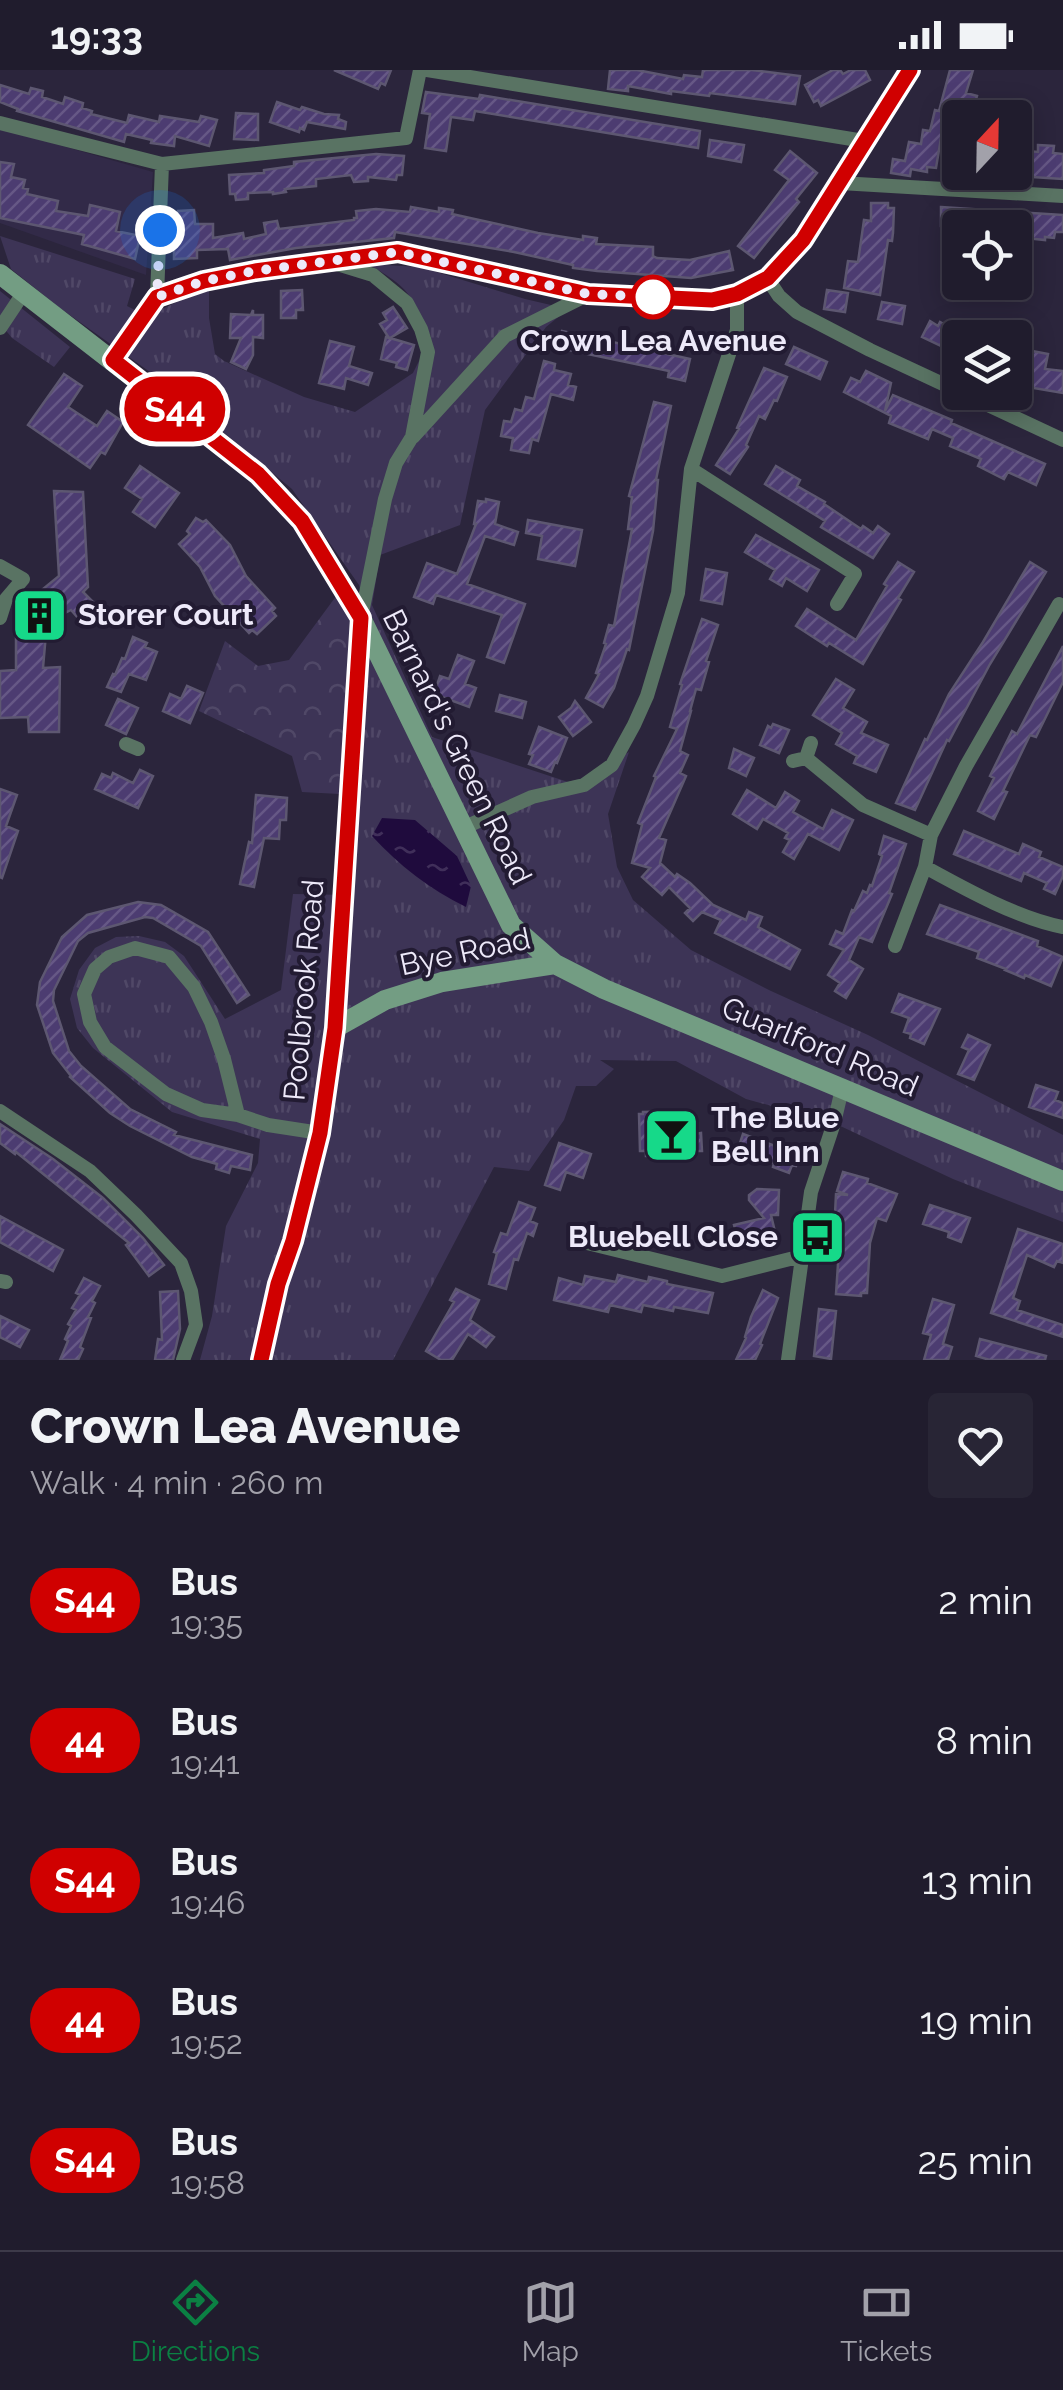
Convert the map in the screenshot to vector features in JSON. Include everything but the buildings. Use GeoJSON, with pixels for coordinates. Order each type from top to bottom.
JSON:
{"type":"FeatureCollection","features":[{"type":"Feature","properties":{"kind":"main road","name":"Barnard's Green Road"},"geometry":{"type":"LineString","coordinates":[[0,274],[266,483],[302,521],[361,618],[511,925],[555,964]]}},
{"type":"Feature","properties":{"kind":"main road","name":"Poolbrook Road"},"geometry":{"type":"LineString","coordinates":[[261,1360],[320,1133],[335,1028],[361,618]]}},
{"type":"Feature","properties":{"kind":"main road","name":"Bye Road"},"geometry":{"type":"LineString","coordinates":[[335,1028],[385,1000],[442,982],[555,964]]}},
{"type":"Feature","properties":{"kind":"main road","name":"Guarlford Road"},"geometry":{"type":"LineString","coordinates":[[555,964],[604,989],[1063,1181]]}},
{"type":"Feature","properties":{"kind":"street"},"geometry":{"type":"LineString","coordinates":[[0,123],[162,164],[406,138],[423,70],[864,141]]}},
{"type":"Feature","properties":{"kind":"street"},"geometry":{"type":"LineString","coordinates":[[157,297],[204,281],[398,252],[588,294],[712,300],[737,294],[768,278],[803,240],[910,70]]}},
{"type":"Feature","properties":{"kind":"street"},"geometry":{"type":"LineString","coordinates":[[113,360],[157,297],[162,164]]}},
{"type":"Feature","properties":{"kind":"street"},"geometry":{"type":"LineString","coordinates":[[840,184],[1063,196]]}},
{"type":"Feature","properties":{"kind":"street"},"geometry":{"type":"LineString","coordinates":[[328,261],[373,275],[407,302],[421,329],[428,352],[412,438]]}},
{"type":"Feature","properties":{"kind":"street"},"geometry":{"type":"LineString","coordinates":[[768,278],[779,296],[798,312],[1063,440]]}},
{"type":"Feature","properties":{"kind":"street"},"geometry":{"type":"LineString","coordinates":[[0,328],[24,292]]}},
{"type":"Feature","properties":{"kind":"street"},"geometry":{"type":"LineString","coordinates":[[361,618],[385,500],[396,463],[412,438],[505,336],[588,294]]}},
{"type":"Feature","properties":{"kind":"street"},"geometry":{"type":"LineString","coordinates":[[462,828],[532,797],[584,785],[612,766],[634,725],[647,696],[678,593],[690,468],[736,330],[737,294]]}},
{"type":"Feature","properties":{"kind":"street"},"geometry":{"type":"LineString","coordinates":[[690,468],[854,574],[837,604]]}},
{"type":"Feature","properties":{"kind":"street"},"geometry":{"type":"LineString","coordinates":[[0,566],[22,579],[6,599],[0,618]]}},
{"type":"Feature","properties":{"kind":"street"},"geometry":{"type":"LineString","coordinates":[[895,946],[925,868],[931,836],[966,766],[1059,604]]}},
{"type":"Feature","properties":{"kind":"street"},"geometry":{"type":"LineString","coordinates":[[804,754],[863,805],[931,836]]}},
{"type":"Feature","properties":{"kind":"street"},"geometry":{"type":"LineString","coordinates":[[925,868],[1035,919],[1063,927]]}},
{"type":"Feature","properties":{"kind":"street"},"geometry":{"type":"LineString","coordinates":[[238,1115],[211,1022],[194,988],[169,957],[135,948],[109,957],[94,969],[84,994],[90,1022],[105,1046],[166,1094],[202,1110],[320,1133]]}},
{"type":"Feature","properties":{"kind":"street"},"geometry":{"type":"LineString","coordinates":[[788,1360],[811,1192],[842,1089]]}},
{"type":"Feature","properties":{"kind":"street"},"geometry":{"type":"LineString","coordinates":[[0,1111],[90,1171],[181,1264],[191,1291],[196,1326],[183,1360]]}},
{"type":"Feature","properties":{"kind":"street"},"geometry":{"type":"LineString","coordinates":[[583,1242],[722,1276],[802,1256]]}},
{"type":"Feature","properties":{"kind":"shaded area"},"geometry":{"type":"Polygon","coordinates":[[[0,128],[153,172],[146,275],[0,223],[0,128]]]}},
{"type":"Feature","properties":{"kind":"green space"},"geometry":{"type":"Polygon","coordinates":[[[0,236],[135,279],[127,306],[147,316],[209,287],[215,354],[304,397],[355,412],[413,373],[431,337],[408,293],[367,264],[420,267],[568,309],[546,327],[485,410],[460,525],[380,555],[372,605],[432,737],[568,782],[584,778],[629,752],[608,814],[617,867],[633,900],[691,950],[1063,1135],[1063,1222],[953,1179],[834,1123],[746,1099],[676,1061],[600,1060],[614,1069],[596,1086],[576,1086],[564,1120],[529,1171],[494,1167],[393,1360],[200,1360],[212,1316],[226,1226],[258,1163],[260,1139],[172,1112],[93,1048],[77,1028],[70,999],[79,970],[95,948],[116,937],[139,936],[165,942],[184,956],[225,1019],[281,990],[293,894],[347,895],[368,626],[359,585],[292,489],[157,377],[11,269],[0,236]]]}},
{"type":"Feature","properties":{"kind":"green space"},"geometry":{"type":"Polygon","coordinates":[[[0,291],[70,347],[54,367],[12,338],[0,323],[0,291]]]}},
{"type":"Feature","properties":{"kind":"green space"},"geometry":{"type":"Polygon","coordinates":[[[337,595],[352,619],[340,794],[302,792],[292,756],[199,711],[225,641],[258,666],[289,660],[337,595]]]}},
{"type":"Feature","properties":{"kind":"water"},"geometry":{"type":"Polygon","coordinates":[[[382,818],[415,820],[457,856],[471,886],[466,907],[416,876],[372,836],[382,818]]]}},
{"type":"Feature","properties":{"kind":"bus line","name":"S44"},"geometry":{"type":"LineString","coordinates":[[261,1360],[320,1133],[335,1028],[361,618],[302,521],[258,474],[113,360],[157,297],[204,281],[255,271],[398,252],[588,294],[712,300],[737,294],[768,278],[803,240],[910,70]]}},
{"type":"Feature","properties":{"kind":"place","name":"Crown Lea Avenue"},"geometry":{"type":"Point","coordinates":[653,297]}},
{"type":"Feature","properties":{"kind":"place","name":"Storer Court"},"geometry":{"type":"Point","coordinates":[39,615]}},
{"type":"Feature","properties":{"kind":"place","name":"The Blue Bell Inn"},"geometry":{"type":"Point","coordinates":[672,1135]}},
{"type":"Feature","properties":{"kind":"place","name":"Bluebell Close"},"geometry":{"type":"Point","coordinates":[817,1237]}},
{"type":"Feature","properties":{"kind":"route"},"geometry":{"type":"LineString","coordinates":[[160,230],[157,297],[204,281],[255,271],[398,252],[588,294],[653,297]]}}]}
